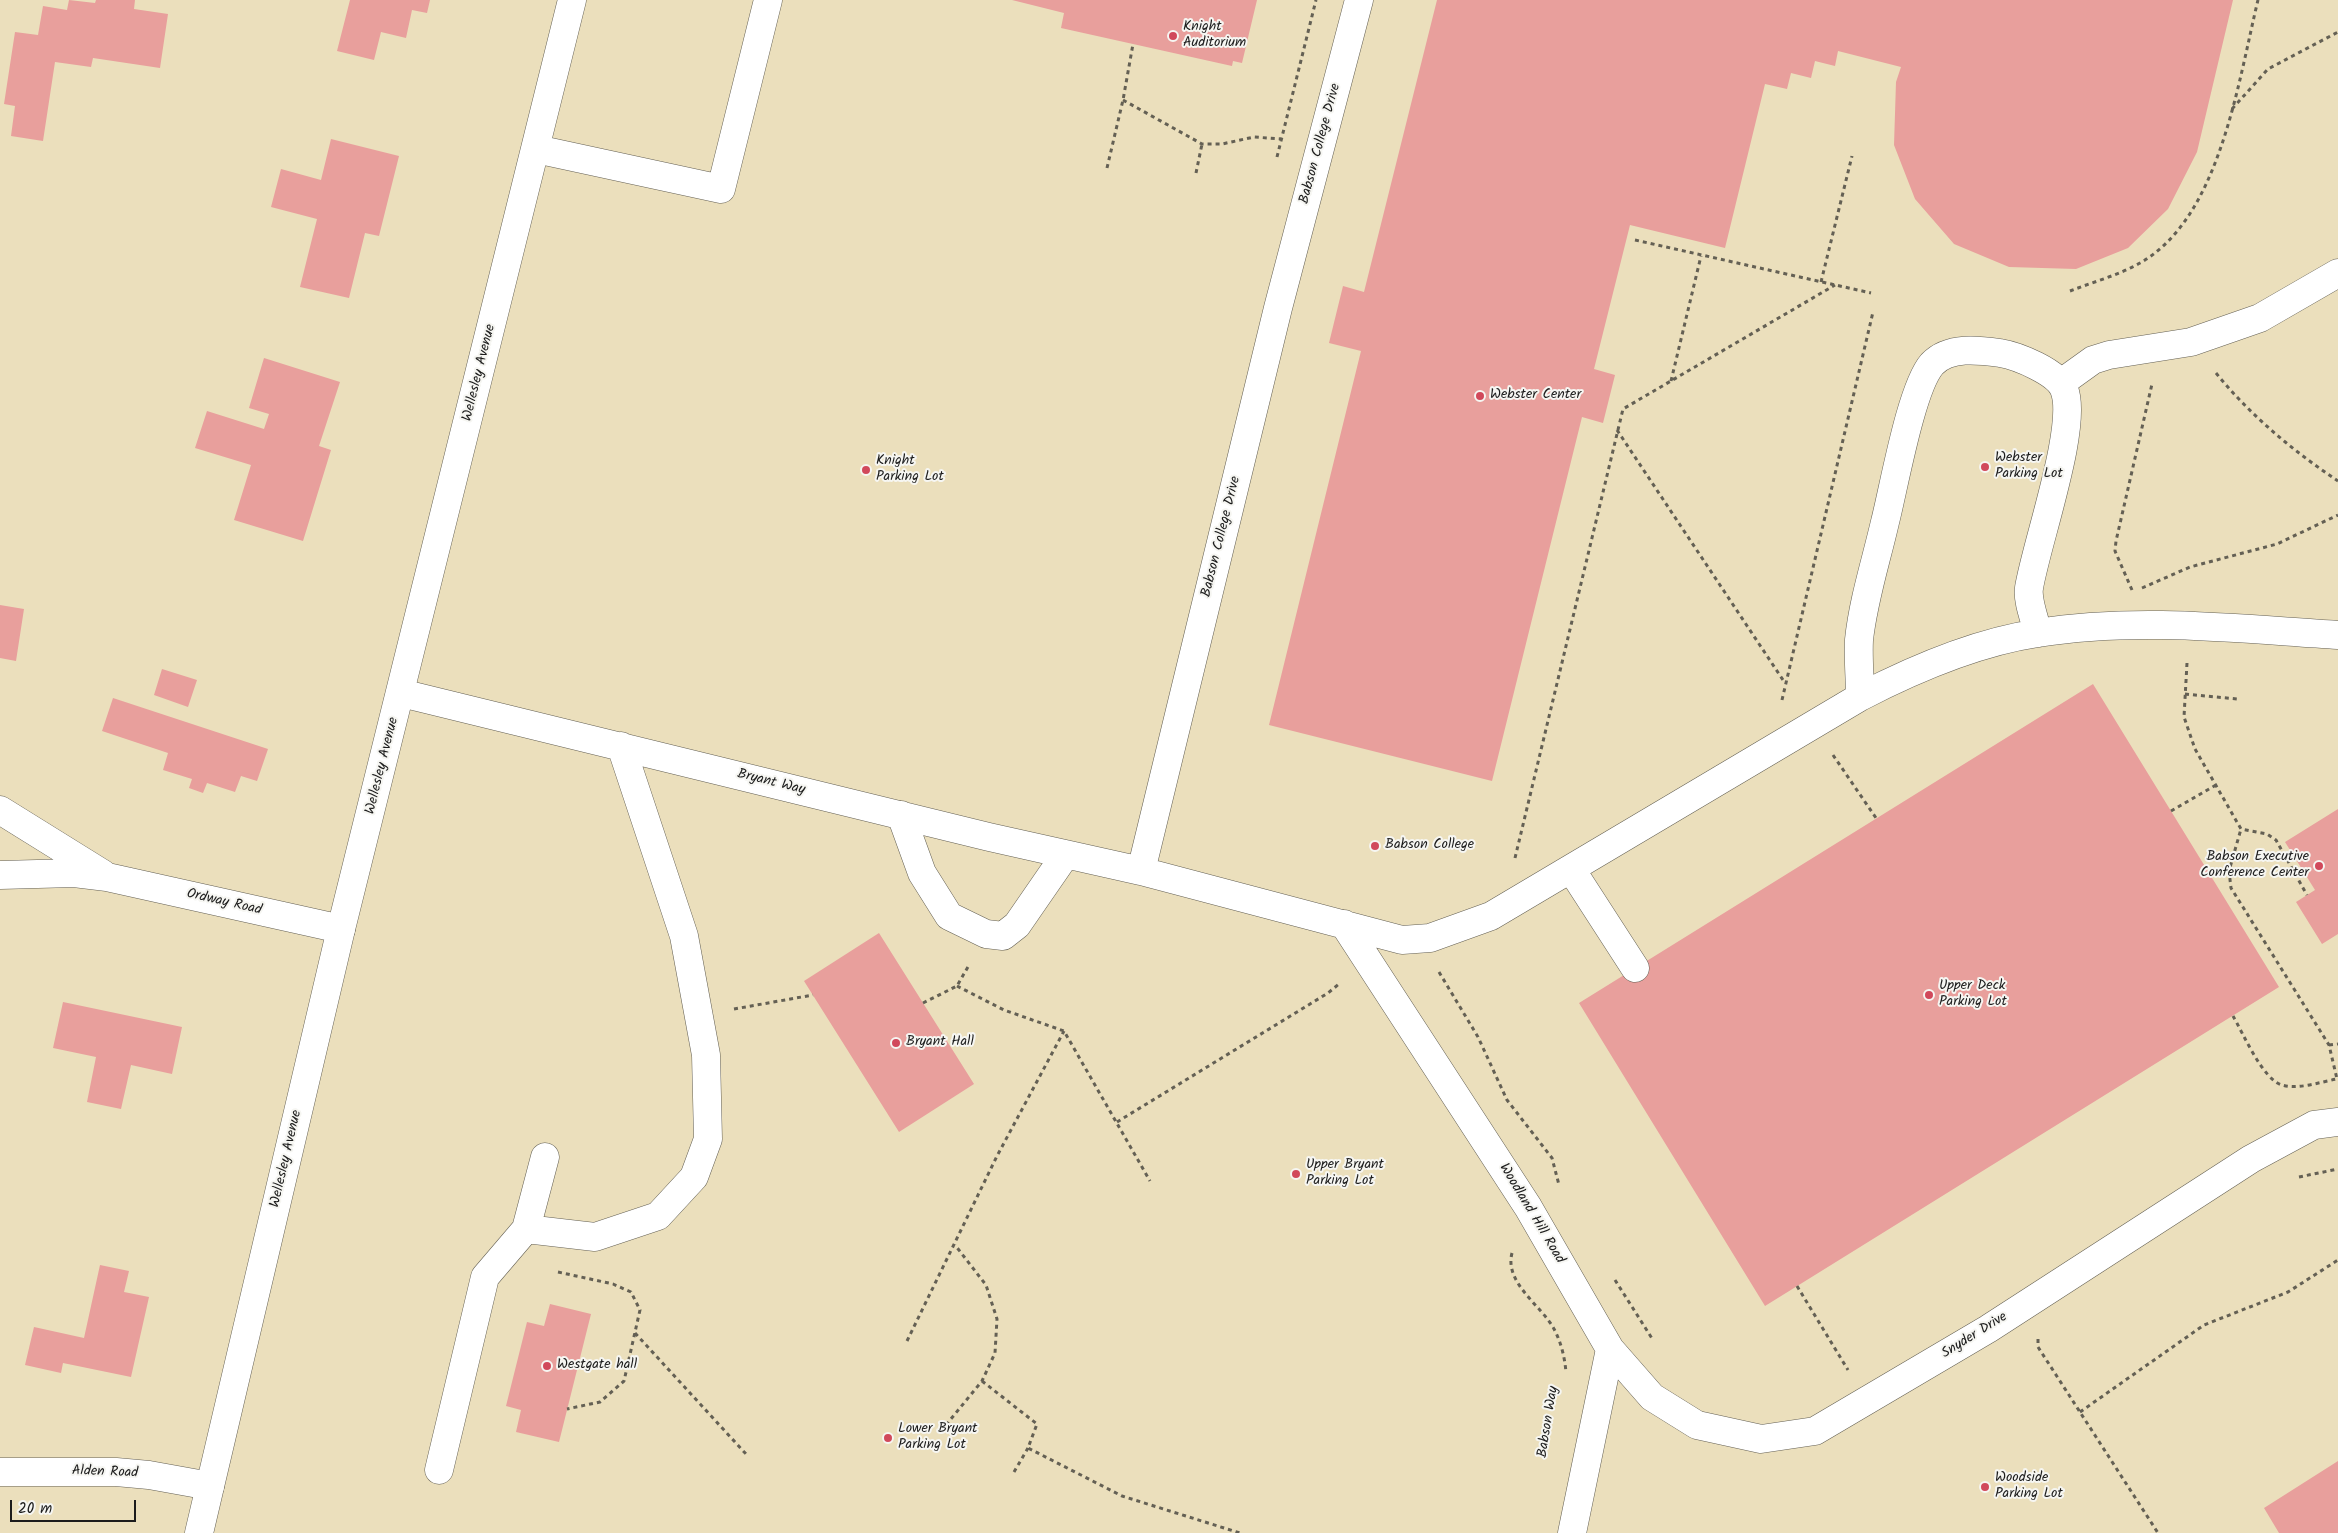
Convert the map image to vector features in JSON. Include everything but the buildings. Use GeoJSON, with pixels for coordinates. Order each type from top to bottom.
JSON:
{"type":"FeatureCollection","features":[{"type":"Feature","properties":{"kind":"street","name":"Wellesley Avenue"},"geometry":{"type":"LineString","coordinates":[[199,1533],[341,929],[572,0]]}},
{"type":"Feature","properties":{"kind":"street"},"geometry":{"type":"LineString","coordinates":[[536,149],[721,189],[768,0]]}},
{"type":"Feature","properties":{"kind":"street","name":"Babson College Drive"},"geometry":{"type":"LineString","coordinates":[[1141,871],[1278,308],[1359,0]]}},
{"type":"Feature","properties":{"kind":"street"},"geometry":{"type":"LineString","coordinates":[[2061,383],[2092,360],[2109,355],[2191,342],[2260,318],[2338,274]]}},
{"type":"Feature","properties":{"kind":"street"},"geometry":{"type":"LineString","coordinates":[[1860,697],[1859,655],[1862,620],[1911,413],[1923,380],[1932,364],[1944,354],[1976,350],[2014,355],[2061,383],[2069,410],[2028,590],[2038,633]]}},
{"type":"Feature","properties":{"kind":"street"},"geometry":{"type":"LineString","coordinates":[[1141,871],[1402,940],[1430,938],[1491,916],[1860,697],[1900,676],[1961,652],[2038,633],[2136,624],[2338,635]]}},
{"type":"Feature","properties":{"kind":"street","name":"Bryant Way"},"geometry":{"type":"LineString","coordinates":[[401,693],[901,815],[1141,871]]}},
{"type":"Feature","properties":{"kind":"street"},"geometry":{"type":"LineString","coordinates":[[526,1229],[595,1237],[658,1216],[694,1177],[708,1139],[706,1055],[684,936],[621,746]]}},
{"type":"Feature","properties":{"kind":"street","name":"Ordway Road"},"geometry":{"type":"LineString","coordinates":[[0,810],[107,877]]}},
{"type":"Feature","properties":{"kind":"street"},"geometry":{"type":"LineString","coordinates":[[901,815],[922,873],[949,916],[986,934],[1003,936],[1017,925],[1066,854]]}},
{"type":"Feature","properties":{"kind":"street"},"geometry":{"type":"LineString","coordinates":[[1571,869],[1635,968]]}},
{"type":"Feature","properties":{"kind":"street","name":"Ordway Road"},"geometry":{"type":"LineString","coordinates":[[0,875],[65,873],[107,877],[341,929]]}},
{"type":"Feature","properties":{"kind":"street","name":"Woodland Hill Road"},"geometry":{"type":"LineString","coordinates":[[1344,924],[1528,1207],[1610,1349]]}},
{"type":"Feature","properties":{"kind":"street","name":"Snyder Drive"},"geometry":{"type":"LineString","coordinates":[[1610,1349],[1652,1397],[1697,1426],[1761,1439],[1815,1431],[1988,1329],[2251,1159],[2314,1125],[2338,1122]]}},
{"type":"Feature","properties":{"kind":"street"},"geometry":{"type":"LineString","coordinates":[[439,1470],[485,1277],[526,1229],[545,1157]]}},
{"type":"Feature","properties":{"kind":"street"},"geometry":{"type":"LineString","coordinates":[[1572,1533],[1610,1349]]}},
{"type":"Feature","properties":{"kind":"street","name":"Alden Road"},"geometry":{"type":"LineString","coordinates":[[0,1472],[116,1472],[149,1475],[210,1486]]}},
{"type":"Feature","properties":{"kind":"path"},"geometry":{"type":"LineString","coordinates":[[1277,158],[1316,0]]}},
{"type":"Feature","properties":{"kind":"path"},"geometry":{"type":"LineString","coordinates":[[2070,291],[2140,263],[2168,241],[2180,228],[2205,188],[2232,109],[2258,0]]}},
{"type":"Feature","properties":{"kind":"path"},"geometry":{"type":"LineString","coordinates":[[2232,109],[2268,69],[2338,32]]}},
{"type":"Feature","properties":{"kind":"path"},"geometry":{"type":"LineString","coordinates":[[1108,168],[1123,100],[1132,44]]}},
{"type":"Feature","properties":{"kind":"path"},"geometry":{"type":"LineString","coordinates":[[1123,100],[1202,144],[1222,144],[1254,137],[1282,139]]}},
{"type":"Feature","properties":{"kind":"path"},"geometry":{"type":"LineString","coordinates":[[1196,173],[1202,144]]}},
{"type":"Feature","properties":{"kind":"path"},"geometry":{"type":"LineString","coordinates":[[1822,282],[1852,156]]}},
{"type":"Feature","properties":{"kind":"path"},"geometry":{"type":"LineString","coordinates":[[1635,240],[1872,292]]}},
{"type":"Feature","properties":{"kind":"path"},"geometry":{"type":"LineString","coordinates":[[1670,381],[1701,256]]}},
{"type":"Feature","properties":{"kind":"path"},"geometry":{"type":"LineString","coordinates":[[1514,862],[1623,409],[1835,285]]}},
{"type":"Feature","properties":{"kind":"path"},"geometry":{"type":"LineString","coordinates":[[1780,706],[1873,312]]}},
{"type":"Feature","properties":{"kind":"path"},"geometry":{"type":"LineString","coordinates":[[2191,342],[2228,388],[2302,457],[2338,481]]}},
{"type":"Feature","properties":{"kind":"path"},"geometry":{"type":"LineString","coordinates":[[2161,346],[2116,541],[2115,551],[2132,592],[2190,567],[2277,544],[2338,515]]}},
{"type":"Feature","properties":{"kind":"path"},"geometry":{"type":"LineString","coordinates":[[1618,430],[1786,683]]}},
{"type":"Feature","properties":{"kind":"path"},"geometry":{"type":"LineString","coordinates":[[2186,659],[2184,717],[2196,749],[2241,829],[2228,871],[2231,888],[2328,1045],[2336,1079],[2292,1087],[2280,1085],[2268,1077],[2232,1016]]}},
{"type":"Feature","properties":{"kind":"path"},"geometry":{"type":"LineString","coordinates":[[2185,694],[2237,699]]}},
{"type":"Feature","properties":{"kind":"path"},"geometry":{"type":"LineString","coordinates":[[1830,751],[1876,818]]}},
{"type":"Feature","properties":{"kind":"path"},"geometry":{"type":"LineString","coordinates":[[2171,811],[2216,785]]}},
{"type":"Feature","properties":{"kind":"path"},"geometry":{"type":"LineString","coordinates":[[2241,829],[2267,834],[2276,840],[2307,895]]}},
{"type":"Feature","properties":{"kind":"path"},"geometry":{"type":"LineString","coordinates":[[923,1003],[957,986],[986,934]]}},
{"type":"Feature","properties":{"kind":"path"},"geometry":{"type":"LineString","coordinates":[[1430,938],[1434,963],[1478,1037],[1507,1100],[1552,1158],[1560,1187]]}},
{"type":"Feature","properties":{"kind":"path"},"geometry":{"type":"LineString","coordinates":[[1117,1122],[1328,993],[1367,958]]}},
{"type":"Feature","properties":{"kind":"path"},"geometry":{"type":"LineString","coordinates":[[957,986],[1004,1010],[1064,1031],[1150,1181]]}},
{"type":"Feature","properties":{"kind":"path"},"geometry":{"type":"LineString","coordinates":[[699,1015],[813,995]]}},
{"type":"Feature","properties":{"kind":"path"},"geometry":{"type":"LineString","coordinates":[[907,1341],[955,1245],[996,1156],[1064,1031]]}},
{"type":"Feature","properties":{"kind":"path"},"geometry":{"type":"LineString","coordinates":[[2328,1045],[2338,1044]]}},
{"type":"Feature","properties":{"kind":"path","name":"Babson Way"},"geometry":{"type":"LineString","coordinates":[[1552,1158],[1528,1207],[1511,1256],[1512,1272],[1529,1298],[1553,1328],[1564,1358],[1566,1375]]}},
{"type":"Feature","properties":{"kind":"path"},"geometry":{"type":"LineString","coordinates":[[2292,1180],[2300,1176],[2338,1169]]}},
{"type":"Feature","properties":{"kind":"path"},"geometry":{"type":"LineString","coordinates":[[946,1425],[982,1381],[995,1353],[997,1319],[986,1285],[955,1245]]}},
{"type":"Feature","properties":{"kind":"path"},"geometry":{"type":"LineString","coordinates":[[506,1252],[546,1269],[613,1284],[631,1292],[640,1310],[624,1381],[600,1402],[567,1409]]}},
{"type":"Feature","properties":{"kind":"path"},"geometry":{"type":"LineString","coordinates":[[2080,1412],[2204,1325],[2288,1292],[2338,1260]]}},
{"type":"Feature","properties":{"kind":"path"},"geometry":{"type":"LineString","coordinates":[[1613,1277],[1654,1341]]}},
{"type":"Feature","properties":{"kind":"path"},"geometry":{"type":"LineString","coordinates":[[1797,1286],[1852,1377]]}},
{"type":"Feature","properties":{"kind":"path"},"geometry":{"type":"LineString","coordinates":[[635,1332],[746,1454]]}},
{"type":"Feature","properties":{"kind":"path"},"geometry":{"type":"LineString","coordinates":[[2038,1336],[2038,1347],[2158,1533]]}},
{"type":"Feature","properties":{"kind":"path"},"geometry":{"type":"LineString","coordinates":[[982,1381],[1037,1424],[1028,1448],[1014,1472]]}},
{"type":"Feature","properties":{"kind":"path"},"geometry":{"type":"LineString","coordinates":[[1028,1448],[1122,1496],[1240,1533]]}},
{"type":"Feature","properties":{"kind":"place","name":"Knight Auditorium"},"geometry":{"type":"Point","coordinates":[1173,36]}},
{"type":"Feature","properties":{"kind":"place","name":"Webster Center"},"geometry":{"type":"Point","coordinates":[1480,396]}},
{"type":"Feature","properties":{"kind":"place","name":"Webster Parking Lot"},"geometry":{"type":"Point","coordinates":[1985,467]}},
{"type":"Feature","properties":{"kind":"place","name":"Knight Parking Lot"},"geometry":{"type":"Point","coordinates":[866,470]}},
{"type":"Feature","properties":{"kind":"place","name":"Babson College"},"geometry":{"type":"Point","coordinates":[1375,846]}},
{"type":"Feature","properties":{"kind":"place","name":"Babson Executive Conference Center"},"geometry":{"type":"Point","coordinates":[2319,866]}},
{"type":"Feature","properties":{"kind":"place","name":"Upper Deck Parking Lot"},"geometry":{"type":"Point","coordinates":[1929,995]}},
{"type":"Feature","properties":{"kind":"place","name":"Bryant Hall"},"geometry":{"type":"Point","coordinates":[896,1043]}},
{"type":"Feature","properties":{"kind":"place","name":"Upper Bryant Parking Lot"},"geometry":{"type":"Point","coordinates":[1296,1174]}},
{"type":"Feature","properties":{"kind":"place","name":"Westgate hall"},"geometry":{"type":"Point","coordinates":[547,1366]}},
{"type":"Feature","properties":{"kind":"place","name":"Lower Bryant Parking Lot"},"geometry":{"type":"Point","coordinates":[888,1438]}},
{"type":"Feature","properties":{"kind":"place","name":"Woodside Parking Lot"},"geometry":{"type":"Point","coordinates":[1985,1487]}}]}
